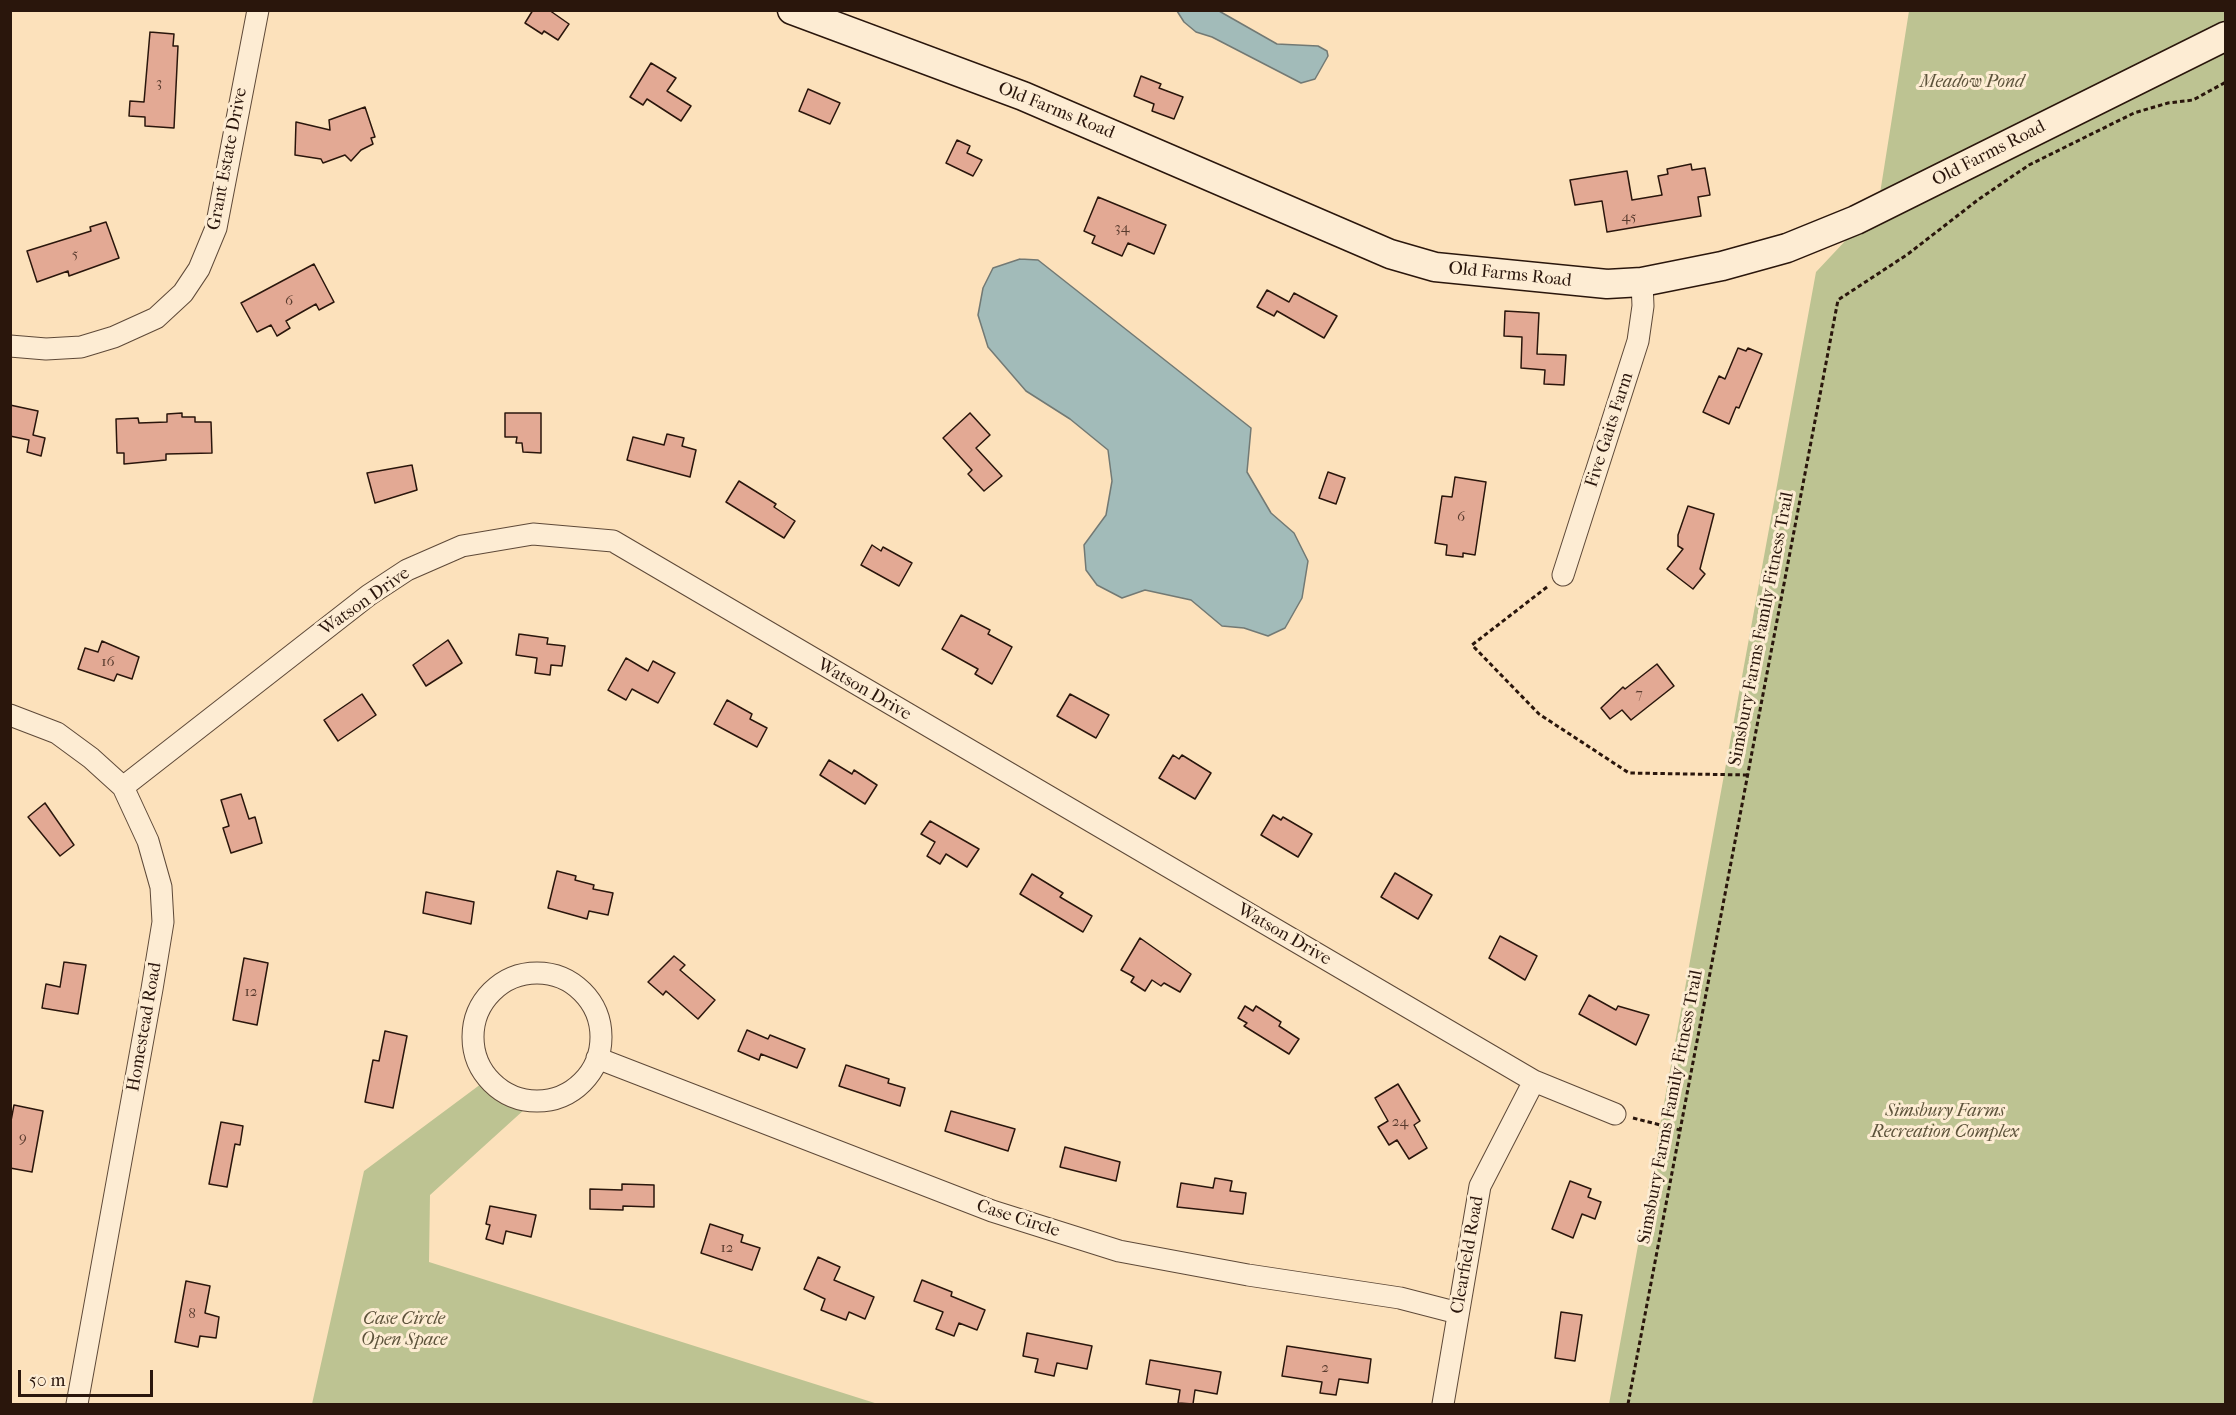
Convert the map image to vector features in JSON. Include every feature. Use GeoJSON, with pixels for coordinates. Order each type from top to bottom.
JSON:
{"type":"FeatureCollection","features":[{"type":"Feature","properties":{"kind":"street","name":"Grant Estate Drive"},"geometry":{"type":"LineString","coordinates":[[10,346],[46,349],[92,344],[156,318],[183,293],[199,269],[216,228],[258,10]]}},
{"type":"Feature","properties":{"kind":"street","name":"Old Farms Road"},"geometry":{"type":"LineString","coordinates":[[792,10],[1023,96],[1390,254],[1446,268],[1607,284],[1642,282],[1722,266],[1787,248],[1856,220],[2226,36]]}},
{"type":"Feature","properties":{"kind":"street","name":"Five Gaits Farm"},"geometry":{"type":"LineString","coordinates":[[1563,575],[1638,341],[1643,306],[1642,282]]}},
{"type":"Feature","properties":{"kind":"street","name":"Watson Drive"},"geometry":{"type":"LineString","coordinates":[[123,787],[369,596],[407,570],[462,546],[533,534],[613,541],[1534,1081],[1615,1114]]}},
{"type":"Feature","properties":{"kind":"street","name":"Homestead Road"},"geometry":{"type":"LineString","coordinates":[[10,716],[57,733],[91,758],[123,787],[148,841],[162,887],[163,922],[77,1404]]}},
{"type":"Feature","properties":{"kind":"street"},"geometry":{"type":"LineString","coordinates":[[528,974],[550,974],[570,982],[586,996],[597,1016],[601,1037],[597,1058],[588,1076],[565,1094],[536,1101],[517,1098],[499,1089],[484,1073],[475,1054],[473,1032],[478,1011],[490,993],[508,980],[528,974]]}},
{"type":"Feature","properties":{"kind":"street","name":"Case Circle"},"geometry":{"type":"LineString","coordinates":[[597,1058],[992,1211],[1119,1251],[1248,1275],[1400,1298],[1458,1313]]}},
{"type":"Feature","properties":{"kind":"street","name":"Clearfield Road"},"geometry":{"type":"LineString","coordinates":[[1443,1404],[1480,1186],[1534,1081]]}},
{"type":"Feature","properties":{"kind":"path","name":"Simsbury Farms Family Fitness Trail"},"geometry":{"type":"LineString","coordinates":[[1628,1404],[1838,300],[1908,254],[1979,199],[2029,165],[2134,113],[2193,100],[2226,82]]}},
{"type":"Feature","properties":{"kind":"path"},"geometry":{"type":"LineString","coordinates":[[1563,575],[1472,645],[1539,714],[1629,773],[1748,775]]}},
{"type":"Feature","properties":{"kind":"path"},"geometry":{"type":"LineString","coordinates":[[1615,1114],[1680,1130]]}},
{"type":"Feature","properties":{"kind":"green space","name":"Simsbury Farms Recreation Complex"},"geometry":{"type":"Polygon","coordinates":[[[1909,11],[2225,11],[2225,1404],[1609,1404],[1816,272],[1878,206],[1909,11]]]}},
{"type":"Feature","properties":{"kind":"green space","name":"Case Circle Open Space"},"geometry":{"type":"Polygon","coordinates":[[[485,1081],[501,1101],[525,1109],[430,1195],[429,1262],[878,1404],[312,1404],[364,1171],[485,1081]]]}},
{"type":"Feature","properties":{"kind":"water"},"geometry":{"type":"Polygon","coordinates":[[[1177,11],[1219,11],[1277,44],[1318,46],[1327,51],[1328,56],[1315,79],[1301,83],[1212,37],[1196,32],[1184,22],[1177,11]]]}},
{"type":"Feature","properties":{"kind":"water"},"geometry":{"type":"Polygon","coordinates":[[[1020,259],[1038,260],[1251,428],[1247,472],[1271,513],[1294,533],[1308,561],[1302,598],[1285,628],[1268,636],[1244,628],[1222,626],[1191,600],[1145,590],[1122,598],[1097,585],[1086,570],[1084,545],[1106,515],[1112,481],[1108,450],[1070,419],[1026,391],[988,347],[978,315],[983,288],[993,268],[1020,259]]]}},
{"type":"Feature","properties":{"kind":"building"},"geometry":{"type":"Polygon","coordinates":[[[533,10],[549,10],[569,24],[558,40],[544,31],[542,34],[525,23],[533,10]]]}},
{"type":"Feature","properties":{"kind":"building"},"geometry":{"type":"Polygon","coordinates":[[[150,32],[174,34],[173,46],[178,46],[174,128],[145,126],[145,117],[129,116],[130,101],[144,102],[150,32]]]}},
{"type":"Feature","properties":{"kind":"building"},"geometry":{"type":"Polygon","coordinates":[[[651,63],[676,78],[667,91],[691,106],[681,121],[647,99],[643,105],[630,97],[651,63]]]}},
{"type":"Feature","properties":{"kind":"building"},"geometry":{"type":"Polygon","coordinates":[[[1141,76],[1161,84],[1159,88],[1183,97],[1174,119],[1152,111],[1154,104],[1134,96],[1141,76]]]}},
{"type":"Feature","properties":{"kind":"building"},"geometry":{"type":"Polygon","coordinates":[[[808,89],[840,103],[830,124],[799,111],[808,89]]]}},
{"type":"Feature","properties":{"kind":"building"},"geometry":{"type":"Polygon","coordinates":[[[365,107],[375,137],[371,138],[373,144],[361,150],[351,161],[345,155],[323,163],[321,159],[295,155],[296,122],[330,130],[329,120],[365,107]]]}},
{"type":"Feature","properties":{"kind":"building"},"geometry":{"type":"Polygon","coordinates":[[[957,140],[970,146],[967,153],[982,160],[973,176],[946,163],[957,140]]]}},
{"type":"Feature","properties":{"kind":"building"},"geometry":{"type":"Polygon","coordinates":[[[1691,164],[1692,170],[1705,168],[1710,195],[1698,197],[1701,216],[1607,232],[1602,201],[1575,205],[1570,180],[1627,171],[1632,200],[1662,195],[1658,176],[1668,174],[1667,169],[1691,164]]]}},
{"type":"Feature","properties":{"kind":"building"},"geometry":{"type":"Polygon","coordinates":[[[1098,197],[1166,225],[1154,254],[1128,243],[1122,256],[1092,243],[1095,236],[1084,231],[1098,197]]]}},
{"type":"Feature","properties":{"kind":"building"},"geometry":{"type":"Polygon","coordinates":[[[106,222],[119,258],[69,276],[68,271],[37,282],[27,251],[91,231],[90,227],[106,222]]]}},
{"type":"Feature","properties":{"kind":"building"},"geometry":{"type":"Polygon","coordinates":[[[314,264],[334,302],[319,310],[316,304],[286,321],[290,328],[277,336],[271,325],[257,332],[241,303],[314,264]]]}},
{"type":"Feature","properties":{"kind":"building"},"geometry":{"type":"Polygon","coordinates":[[[1267,290],[1289,302],[1294,293],[1337,316],[1324,338],[1277,311],[1274,316],[1257,307],[1267,290]]]}},
{"type":"Feature","properties":{"kind":"building"},"geometry":{"type":"Polygon","coordinates":[[[1505,311],[1539,313],[1537,354],[1566,355],[1564,385],[1544,384],[1545,370],[1521,368],[1522,337],[1504,336],[1505,311]]]}},
{"type":"Feature","properties":{"kind":"building"},"geometry":{"type":"Polygon","coordinates":[[[1738,348],[1746,351],[1748,348],[1762,354],[1739,408],[1736,407],[1729,424],[1703,412],[1719,376],[1725,379],[1738,348]]]}},
{"type":"Feature","properties":{"kind":"building"},"geometry":{"type":"Polygon","coordinates":[[[10,405],[38,411],[33,435],[45,438],[41,456],[27,452],[29,440],[10,436],[10,405]]]}},
{"type":"Feature","properties":{"kind":"building"},"geometry":{"type":"Polygon","coordinates":[[[182,413],[182,417],[195,417],[195,422],[211,422],[212,453],[166,454],[166,460],[124,464],[124,453],[117,453],[116,419],[138,418],[139,423],[167,422],[167,414],[182,413]]]}},
{"type":"Feature","properties":{"kind":"building"},"geometry":{"type":"Polygon","coordinates":[[[505,413],[541,413],[541,453],[523,452],[522,443],[516,443],[517,437],[505,437],[505,413]]]}},
{"type":"Feature","properties":{"kind":"building"},"geometry":{"type":"Polygon","coordinates":[[[970,413],[990,435],[976,448],[1002,476],[984,491],[968,474],[972,470],[943,438],[970,413]]]}},
{"type":"Feature","properties":{"kind":"building"},"geometry":{"type":"Polygon","coordinates":[[[667,434],[684,438],[682,446],[696,450],[690,477],[627,460],[633,437],[664,445],[667,434]]]}},
{"type":"Feature","properties":{"kind":"building"},"geometry":{"type":"Polygon","coordinates":[[[412,465],[417,490],[375,503],[367,473],[412,465]]]}},
{"type":"Feature","properties":{"kind":"building"},"geometry":{"type":"Polygon","coordinates":[[[1328,472],[1345,478],[1336,504],[1319,498],[1328,472]]]}},
{"type":"Feature","properties":{"kind":"building"},"geometry":{"type":"Polygon","coordinates":[[[1455,477],[1486,482],[1475,555],[1463,553],[1463,557],[1446,555],[1447,545],[1435,543],[1442,496],[1452,497],[1455,477]]]}},
{"type":"Feature","properties":{"kind":"building"},"geometry":{"type":"Polygon","coordinates":[[[739,481],[776,504],[774,507],[795,521],[784,538],[726,502],[739,481]]]}},
{"type":"Feature","properties":{"kind":"building"},"geometry":{"type":"Polygon","coordinates":[[[1688,506],[1714,514],[1700,569],[1705,574],[1693,589],[1667,569],[1683,549],[1678,546],[1678,535],[1688,506]]]}},
{"type":"Feature","properties":{"kind":"building"},"geometry":{"type":"Polygon","coordinates":[[[872,545],[881,551],[883,547],[912,563],[899,586],[861,565],[872,545]]]}},
{"type":"Feature","properties":{"kind":"building"},"geometry":{"type":"Polygon","coordinates":[[[961,615],[990,630],[988,634],[1012,647],[992,684],[975,674],[978,669],[942,649],[961,615]]]}},
{"type":"Feature","properties":{"kind":"building"},"geometry":{"type":"Polygon","coordinates":[[[519,634],[548,638],[547,644],[565,646],[562,666],[551,665],[550,675],[535,673],[537,658],[516,655],[519,634]]]}},
{"type":"Feature","properties":{"kind":"building"},"geometry":{"type":"Polygon","coordinates":[[[448,640],[462,663],[426,686],[413,665],[448,640]]]}},
{"type":"Feature","properties":{"kind":"building"},"geometry":{"type":"Polygon","coordinates":[[[102,641],[139,657],[132,679],[117,674],[114,681],[78,669],[85,648],[98,652],[102,641]]]}},
{"type":"Feature","properties":{"kind":"building"},"geometry":{"type":"Polygon","coordinates":[[[626,658],[648,671],[653,661],[675,673],[658,703],[632,689],[626,700],[608,690],[626,658]]]}},
{"type":"Feature","properties":{"kind":"building"},"geometry":{"type":"Polygon","coordinates":[[[1657,664],[1674,686],[1631,720],[1622,710],[1610,719],[1601,708],[1623,687],[1625,689],[1657,664]]]}},
{"type":"Feature","properties":{"kind":"building"},"geometry":{"type":"Polygon","coordinates":[[[362,694],[376,715],[338,741],[324,720],[362,694]]]}},
{"type":"Feature","properties":{"kind":"building"},"geometry":{"type":"Polygon","coordinates":[[[1070,694],[1109,715],[1096,738],[1057,716],[1070,694]]]}},
{"type":"Feature","properties":{"kind":"building"},"geometry":{"type":"Polygon","coordinates":[[[727,700],[752,714],[750,719],[767,728],[757,747],[714,724],[727,700]]]}},
{"type":"Feature","properties":{"kind":"building"},"geometry":{"type":"Polygon","coordinates":[[[1173,755],[1179,759],[1182,755],[1211,773],[1195,799],[1159,778],[1173,755]]]}},
{"type":"Feature","properties":{"kind":"building"},"geometry":{"type":"Polygon","coordinates":[[[829,760],[852,774],[854,770],[877,785],[865,804],[820,775],[829,760]]]}},
{"type":"Feature","properties":{"kind":"building"},"geometry":{"type":"Polygon","coordinates":[[[241,794],[249,819],[255,817],[262,843],[231,853],[223,828],[229,826],[221,800],[241,794]]]}},
{"type":"Feature","properties":{"kind":"building"},"geometry":{"type":"Polygon","coordinates":[[[45,803],[74,845],[60,856],[28,817],[45,803]]]}},
{"type":"Feature","properties":{"kind":"building"},"geometry":{"type":"Polygon","coordinates":[[[1273,815],[1281,820],[1283,817],[1312,834],[1298,857],[1261,835],[1273,815]]]}},
{"type":"Feature","properties":{"kind":"building"},"geometry":{"type":"Polygon","coordinates":[[[930,821],[979,849],[967,867],[946,854],[940,864],[927,856],[935,842],[921,834],[930,821]]]}},
{"type":"Feature","properties":{"kind":"building"},"geometry":{"type":"Polygon","coordinates":[[[557,871],[576,876],[575,880],[594,885],[593,889],[613,893],[608,915],[589,911],[587,919],[548,908],[557,871]]]}},
{"type":"Feature","properties":{"kind":"building"},"geometry":{"type":"Polygon","coordinates":[[[1395,873],[1432,895],[1418,919],[1381,897],[1395,873]]]}},
{"type":"Feature","properties":{"kind":"building"},"geometry":{"type":"Polygon","coordinates":[[[1032,874],[1063,893],[1060,897],[1092,916],[1083,932],[1020,894],[1032,874]]]}},
{"type":"Feature","properties":{"kind":"building"},"geometry":{"type":"Polygon","coordinates":[[[426,892],[474,902],[471,924],[423,913],[426,892]]]}},
{"type":"Feature","properties":{"kind":"building"},"geometry":{"type":"Polygon","coordinates":[[[1500,936],[1537,956],[1525,980],[1489,958],[1500,936]]]}},
{"type":"Feature","properties":{"kind":"building"},"geometry":{"type":"Polygon","coordinates":[[[1140,938],[1191,974],[1180,992],[1164,983],[1161,986],[1152,980],[1145,991],[1131,982],[1134,977],[1121,970],[1140,938]]]}},
{"type":"Feature","properties":{"kind":"building"},"geometry":{"type":"Polygon","coordinates":[[[674,956],[685,965],[680,970],[715,1000],[698,1019],[666,991],[663,995],[648,982],[674,956]]]}},
{"type":"Feature","properties":{"kind":"building"},"geometry":{"type":"Polygon","coordinates":[[[244,958],[268,963],[257,1025],[233,1020],[244,958]]]}},
{"type":"Feature","properties":{"kind":"building"},"geometry":{"type":"Polygon","coordinates":[[[64,962],[86,965],[78,1014],[42,1008],[46,984],[60,987],[64,962]]]}},
{"type":"Feature","properties":{"kind":"building"},"geometry":{"type":"Polygon","coordinates":[[[1589,995],[1616,1010],[1618,1006],[1649,1015],[1636,1045],[1579,1014],[1589,995]]]}},
{"type":"Feature","properties":{"kind":"building"},"geometry":{"type":"Polygon","coordinates":[[[1245,1006],[1253,1011],[1256,1006],[1281,1022],[1279,1026],[1299,1039],[1289,1054],[1244,1026],[1247,1023],[1238,1018],[1245,1006]]]}},
{"type":"Feature","properties":{"kind":"building"},"geometry":{"type":"Polygon","coordinates":[[[747,1030],[768,1039],[770,1035],[805,1049],[797,1068],[761,1054],[759,1060],[738,1051],[747,1030]]]}},
{"type":"Feature","properties":{"kind":"building"},"geometry":{"type":"Polygon","coordinates":[[[385,1031],[407,1036],[393,1108],[365,1102],[373,1060],[379,1061],[385,1031]]]}},
{"type":"Feature","properties":{"kind":"building"},"geometry":{"type":"Polygon","coordinates":[[[846,1065],[889,1079],[888,1083],[905,1088],[900,1106],[839,1086],[846,1065]]]}},
{"type":"Feature","properties":{"kind":"building"},"geometry":{"type":"Polygon","coordinates":[[[1398,1084],[1420,1121],[1414,1125],[1427,1148],[1409,1159],[1397,1140],[1389,1145],[1378,1127],[1388,1121],[1375,1098],[1398,1084]]]}},
{"type":"Feature","properties":{"kind":"building"},"geometry":{"type":"Polygon","coordinates":[[[14,1105],[43,1111],[32,1172],[10,1168],[10,1126],[14,1105]]]}},
{"type":"Feature","properties":{"kind":"building"},"geometry":{"type":"Polygon","coordinates":[[[951,1111],[1015,1129],[1008,1151],[945,1131],[951,1111]]]}},
{"type":"Feature","properties":{"kind":"building"},"geometry":{"type":"Polygon","coordinates":[[[221,1122],[243,1126],[240,1145],[235,1144],[227,1187],[209,1184],[221,1122]]]}},
{"type":"Feature","properties":{"kind":"building"},"geometry":{"type":"Polygon","coordinates":[[[1065,1147],[1120,1162],[1116,1181],[1060,1167],[1065,1147]]]}},
{"type":"Feature","properties":{"kind":"building"},"geometry":{"type":"Polygon","coordinates":[[[1215,1178],[1232,1181],[1230,1191],[1246,1193],[1243,1214],[1177,1207],[1181,1183],[1213,1188],[1215,1178]]]}},
{"type":"Feature","properties":{"kind":"building"},"geometry":{"type":"Polygon","coordinates":[[[1570,1181],[1591,1189],[1588,1197],[1601,1202],[1595,1219],[1582,1214],[1573,1238],[1552,1229],[1570,1181]]]}},
{"type":"Feature","properties":{"kind":"building"},"geometry":{"type":"Polygon","coordinates":[[[622,1184],[654,1185],[654,1207],[623,1206],[623,1210],[590,1209],[590,1189],[622,1190],[622,1184]]]}},
{"type":"Feature","properties":{"kind":"building"},"geometry":{"type":"Polygon","coordinates":[[[490,1206],[536,1215],[531,1237],[506,1231],[503,1244],[486,1239],[490,1225],[486,1224],[490,1206]]]}},
{"type":"Feature","properties":{"kind":"building"},"geometry":{"type":"Polygon","coordinates":[[[710,1224],[743,1235],[741,1242],[760,1248],[752,1270],[701,1253],[710,1224]]]}},
{"type":"Feature","properties":{"kind":"building"},"geometry":{"type":"Polygon","coordinates":[[[818,1257],[840,1267],[834,1280],[874,1297],[865,1319],[849,1312],[846,1320],[821,1310],[825,1299],[804,1289],[818,1257]]]}},
{"type":"Feature","properties":{"kind":"building"},"geometry":{"type":"Polygon","coordinates":[[[922,1280],[952,1292],[951,1296],[985,1310],[977,1330],[959,1323],[954,1336],[936,1329],[943,1312],[914,1301],[922,1280]]]}},
{"type":"Feature","properties":{"kind":"building"},"geometry":{"type":"Polygon","coordinates":[[[186,1281],[210,1286],[205,1313],[219,1317],[216,1338],[200,1336],[198,1347],[175,1342],[186,1281]]]}},
{"type":"Feature","properties":{"kind":"building"},"geometry":{"type":"Polygon","coordinates":[[[1561,1312],[1582,1315],[1575,1361],[1555,1358],[1561,1312]]]}},
{"type":"Feature","properties":{"kind":"building"},"geometry":{"type":"Polygon","coordinates":[[[1027,1333],[1092,1346],[1087,1369],[1057,1363],[1054,1376],[1035,1372],[1038,1359],[1023,1356],[1027,1333]]]}},
{"type":"Feature","properties":{"kind":"building"},"geometry":{"type":"Polygon","coordinates":[[[1287,1346],[1371,1359],[1368,1383],[1339,1379],[1336,1395],[1320,1393],[1322,1382],[1282,1376],[1287,1346]]]}},
{"type":"Feature","properties":{"kind":"building"},"geometry":{"type":"Polygon","coordinates":[[[1150,1360],[1221,1372],[1217,1394],[1195,1390],[1193,1404],[1178,1403],[1180,1390],[1146,1384],[1150,1360]]]}},
{"type":"Feature","properties":{"kind":"park label","name":"Meadow Pond"},"geometry":{"type":"Point","coordinates":[1972,83]}}]}
